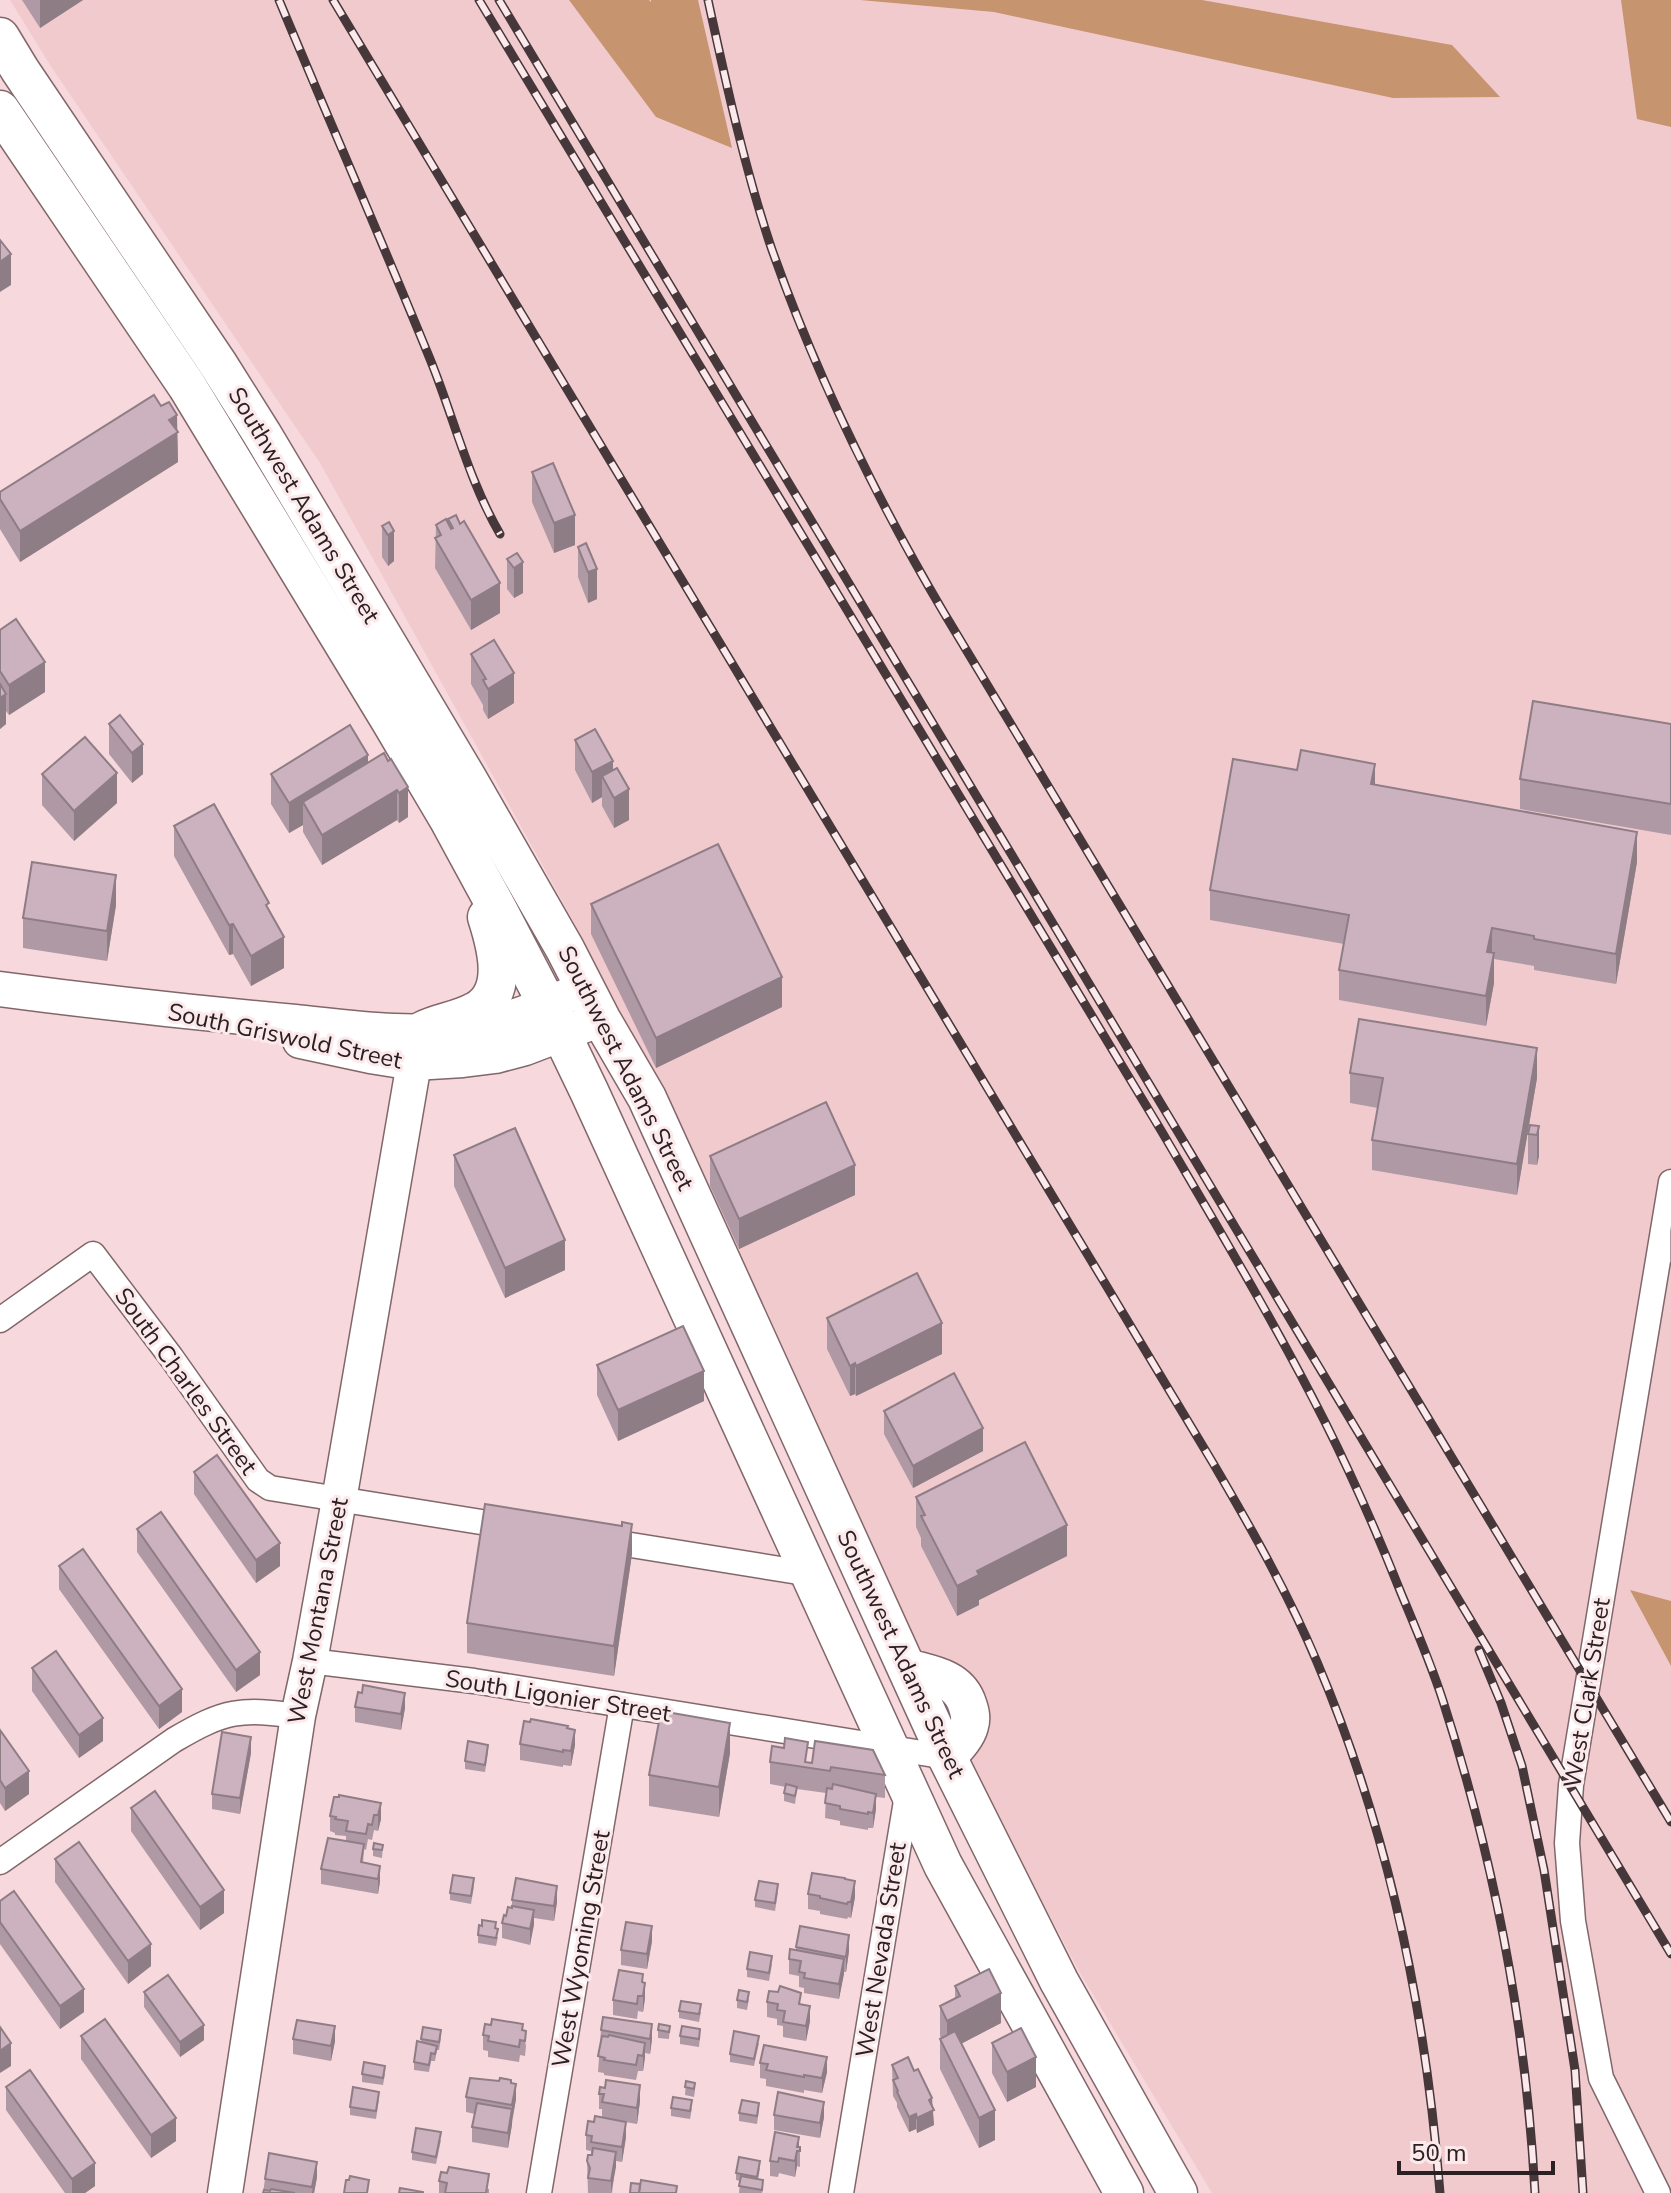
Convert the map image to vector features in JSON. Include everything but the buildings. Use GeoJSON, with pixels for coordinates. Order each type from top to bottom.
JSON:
{"type":"FeatureCollection","features":[{"type":"Feature","properties":{"kind":"main road","name":"Southwest Adams Street"},"geometry":{"type":"LineString","coordinates":[[0,37],[10,77],[262,434],[475,791],[647,1098],[925,1707],[915,1761],[943,1865],[1124,2193]]}},
{"type":"Feature","properties":{"kind":"main road","name":"Southwest Adams Street"},"geometry":{"type":"LineString","coordinates":[[0,110],[187,386],[448,818],[554,1019],[811,1574],[915,1761],[1059,1981],[1178,2193]]}},
{"type":"Feature","properties":{"kind":"main road"},"geometry":{"type":"LineString","coordinates":[[418,1047],[432,1026],[479,1010],[492,995],[497,977],[495,944],[488,921],[448,818]]}},
{"type":"Feature","properties":{"kind":"main road"},"geometry":{"type":"LineString","coordinates":[[907,1668],[954,1684],[962,1692],[970,1711],[966,1733],[915,1761]]}},
{"type":"Feature","properties":{"kind":"street","name":"South Griswold Street"},"geometry":{"type":"LineString","coordinates":[[0,989],[155,1010],[345,1027],[418,1047],[447,1030],[487,1025],[514,1017],[554,1019],[593,1004]]}},
{"type":"Feature","properties":{"kind":"street","name":"West Montana Street"},"geometry":{"type":"LineString","coordinates":[[225,2193],[298,1716],[418,1047]]}},
{"type":"Feature","properties":{"kind":"street","name":"West Clark Street"},"geometry":{"type":"LineString","coordinates":[[1658,2193],[1601,2078],[1573,1921],[1567,1843],[1571,1785],[1671,1182]]}},
{"type":"Feature","properties":{"kind":"street","name":"South Charles Street"},"geometry":{"type":"LineString","coordinates":[[0,1320],[93,1254],[258,1480],[270,1488],[531,1529]]}},
{"type":"Feature","properties":{"kind":"street"},"geometry":{"type":"LineString","coordinates":[[577,1537],[811,1574]]}},
{"type":"Feature","properties":{"kind":"street","name":"South Ligonier Street"},"geometry":{"type":"LineString","coordinates":[[310,1661],[474,1681],[622,1705],[915,1761]]}},
{"type":"Feature","properties":{"kind":"street","name":"West Wyoming Street"},"geometry":{"type":"LineString","coordinates":[[539,2193],[622,1705]]}},
{"type":"Feature","properties":{"kind":"street"},"geometry":{"type":"LineString","coordinates":[[0,1862],[202,1723],[242,1711],[298,1716]]}},
{"type":"Feature","properties":{"kind":"street","name":"West Nevada Street"},"geometry":{"type":"LineString","coordinates":[[841,2193],[893,1871],[915,1761]]}},
{"type":"Feature","properties":{"kind":"street"},"geometry":{"type":"LineString","coordinates":[[893,1871],[910,1859],[943,1865]]}},
{"type":"Feature","properties":{"kind":"shaded area"},"geometry":{"type":"Polygon","coordinates":[[[10,0],[1671,0],[1671,2193],[1212,2193],[1080,1973],[990,1802],[576,926],[320,463],[52,68],[10,0]]]}},
{"type":"Feature","properties":{"kind":"shaded area"},"geometry":{"type":"Polygon","coordinates":[[[569,0],[698,0],[732,148],[656,117],[569,0]]]}},
{"type":"Feature","properties":{"kind":"shaded area"},"geometry":{"type":"Polygon","coordinates":[[[860,0],[1202,0],[1452,45],[1500,97],[1393,98],[994,12],[860,0]]]}},
{"type":"Feature","properties":{"kind":"shaded area"},"geometry":{"type":"Polygon","coordinates":[[[1621,0],[1671,0],[1671,127],[1637,119],[1621,0]]]}},
{"type":"Feature","properties":{"kind":"shaded area"},"geometry":{"type":"Polygon","coordinates":[[[1630,1590],[1671,1601],[1671,1666],[1630,1590]]]}},
{"type":"Feature","properties":{"kind":"railway"},"geometry":{"type":"LineString","coordinates":[[279,0],[430,359],[479,492],[500,534]]}},
{"type":"Feature","properties":{"kind":"railway"},"geometry":{"type":"LineString","coordinates":[[333,0],[1213,1463],[1281,1586],[1306,1636],[1342,1725],[1383,1856],[1414,1990],[1434,2125],[1440,2193]]}},
{"type":"Feature","properties":{"kind":"railway"},"geometry":{"type":"LineString","coordinates":[[479,0],[1162,1132],[1266,1312],[1335,1443],[1418,1633],[1443,1701],[1478,1821],[1515,2005],[1531,2130],[1535,2193]]}},
{"type":"Feature","properties":{"kind":"railway"},"geometry":{"type":"LineString","coordinates":[[499,0],[1671,1954]]}},
{"type":"Feature","properties":{"kind":"railway"},"geometry":{"type":"LineString","coordinates":[[708,0],[744,155],[771,247],[827,388],[894,524],[944,613],[1671,1822]]}},
{"type":"Feature","properties":{"kind":"railway"},"geometry":{"type":"LineString","coordinates":[[1479,1650],[1522,1766],[1544,1870],[1575,2070],[1583,2193]]}}]}
